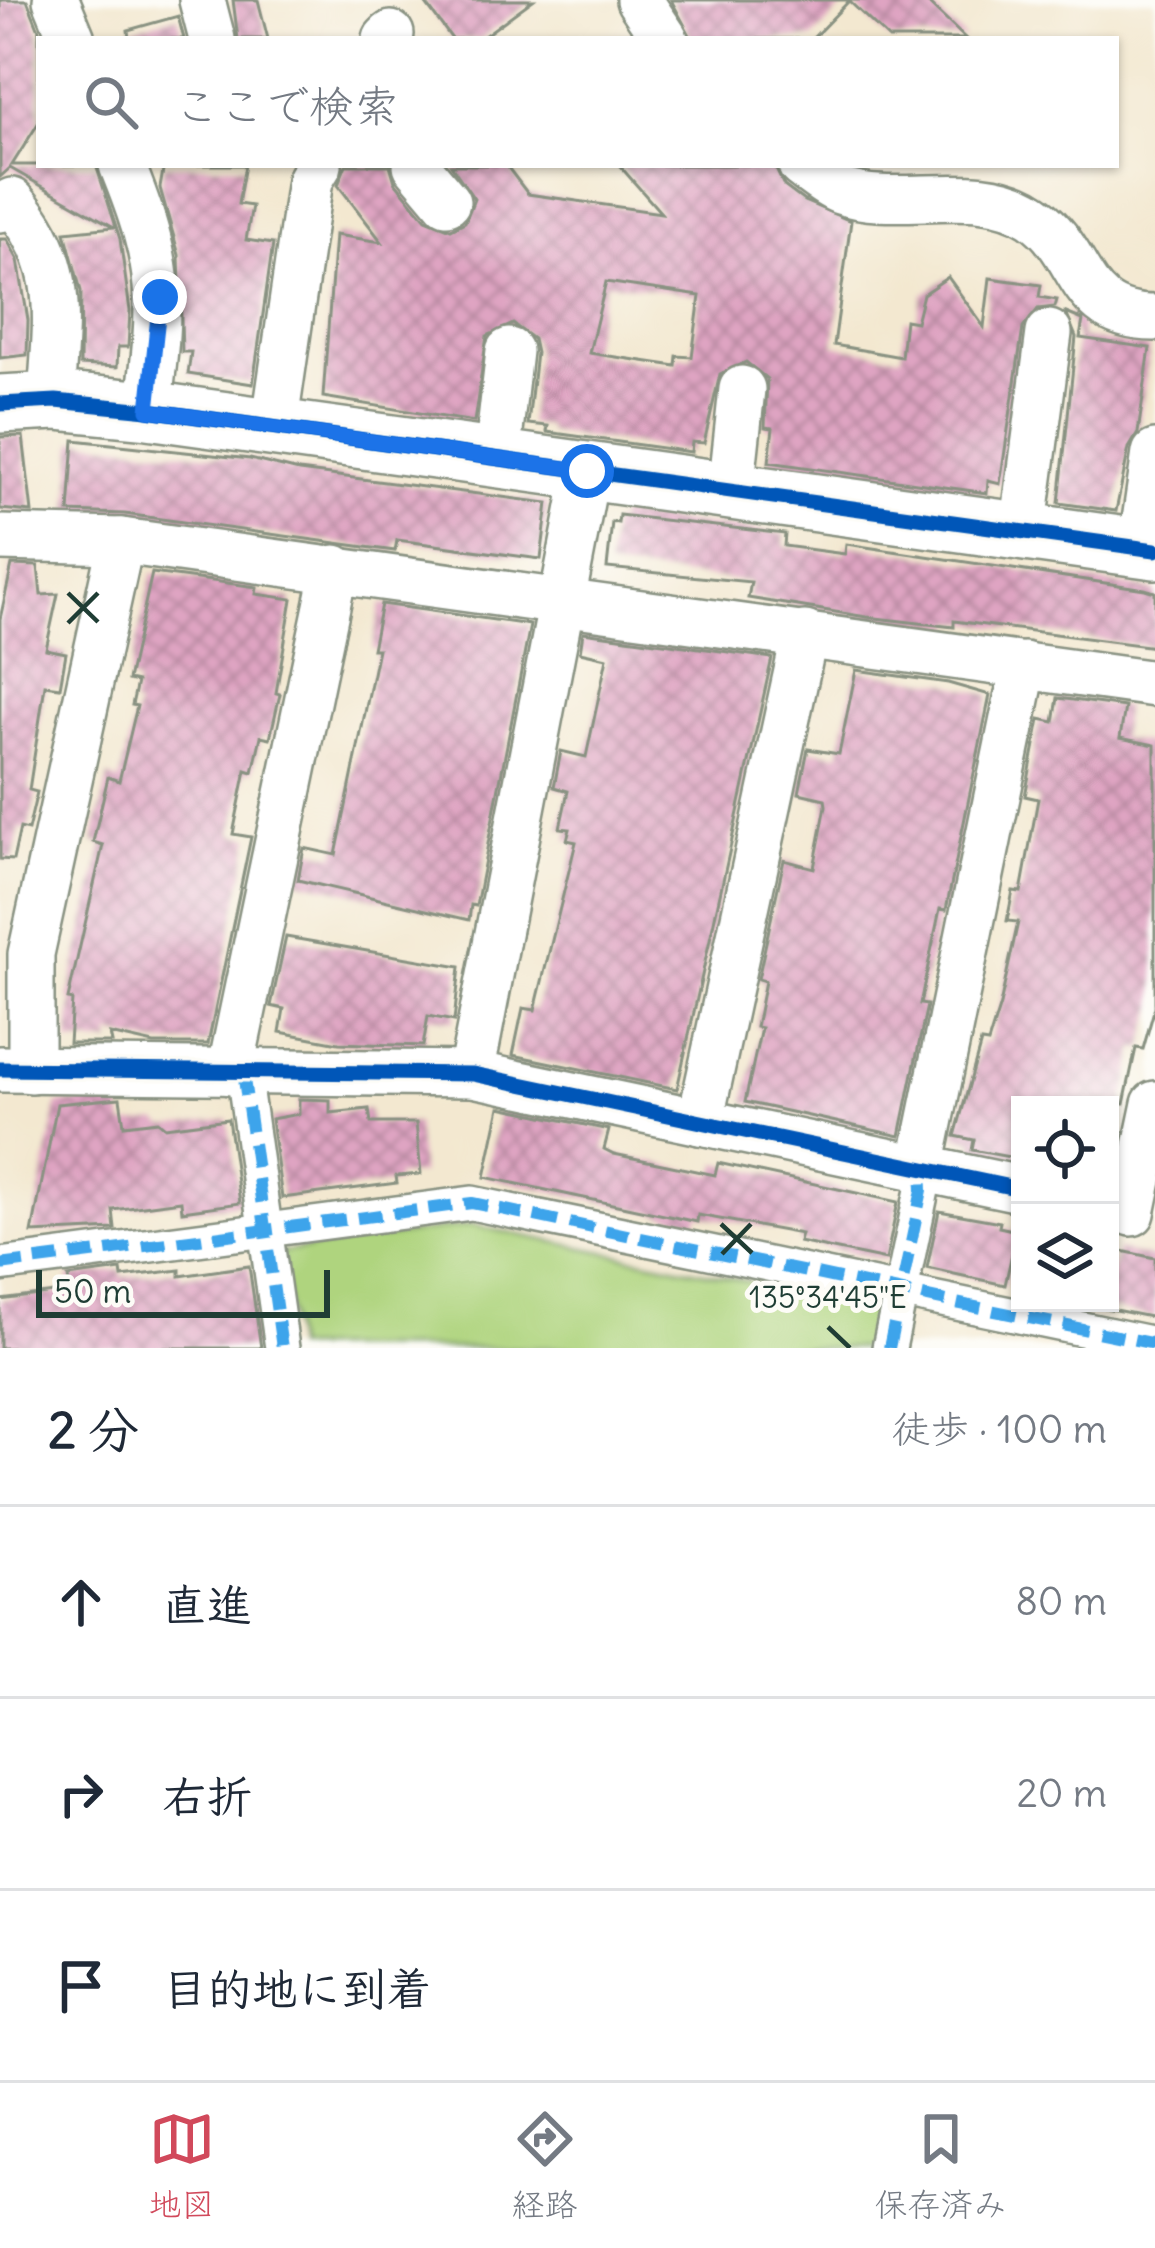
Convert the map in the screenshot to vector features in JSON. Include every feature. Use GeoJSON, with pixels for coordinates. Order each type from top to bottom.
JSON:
{"type":"FeatureCollection","features":[{"type":"Feature","properties":{"kind":"street"},"geometry":{"type":"LineString","coordinates":[[56,0],[71,36]]}},
{"type":"Feature","properties":{"kind":"street"},"geometry":{"type":"LineString","coordinates":[[202,0],[211,36]]}},
{"type":"Feature","properties":{"kind":"street"},"geometry":{"type":"LineString","coordinates":[[639,0],[663,36]]}},
{"type":"Feature","properties":{"kind":"street"},"geometry":{"type":"LineString","coordinates":[[123,168],[157,265],[160,297],[148,410]]}},
{"type":"Feature","properties":{"kind":"street"},"geometry":{"type":"LineString","coordinates":[[274,428],[310,180],[318,168]]}},
{"type":"Feature","properties":{"kind":"street"},"geometry":{"type":"LineString","coordinates":[[419,168],[447,202]]}},
{"type":"Feature","properties":{"kind":"street"},"geometry":{"type":"LineString","coordinates":[[806,168],[840,191],[942,182],[1032,215],[1059,241],[1086,289],[1108,309],[1132,318],[1155,318]]}},
{"type":"Feature","properties":{"kind":"street"},"geometry":{"type":"LineString","coordinates":[[0,209],[12,201],[49,256],[57,289],[25,403],[148,410],[1148,549],[1155,453]]}},
{"type":"Feature","properties":{"kind":"street"},"geometry":{"type":"LineString","coordinates":[[1023,531],[1049,332]]}},
{"type":"Feature","properties":{"kind":"street"},"geometry":{"type":"LineString","coordinates":[[496,458],[509,351]]}},
{"type":"Feature","properties":{"kind":"street"},"geometry":{"type":"LineString","coordinates":[[731,491],[742,389]]}},
{"type":"Feature","properties":{"kind":"street"},"geometry":{"type":"LineString","coordinates":[[470,1074],[566,602],[587,471]]}},
{"type":"Feature","properties":{"kind":"street"},"geometry":{"type":"LineString","coordinates":[[0,538],[121,541],[335,568],[1155,684]]}},
{"type":"Feature","properties":{"kind":"street"},"geometry":{"type":"LineString","coordinates":[[121,541],[32,954],[15,1070],[470,1074],[1011,1187]]}},
{"type":"Feature","properties":{"kind":"street"},"geometry":{"type":"LineString","coordinates":[[283,1348],[236,1072],[335,568]]}},
{"type":"Feature","properties":{"kind":"street"},"geometry":{"type":"LineString","coordinates":[[700,1122],[805,634]]}},
{"type":"Feature","properties":{"kind":"street"},"geometry":{"type":"LineString","coordinates":[[889,1348],[922,1190],[920,1168],[1024,665]]}},
{"type":"Feature","properties":{"kind":"street"},"geometry":{"type":"LineString","coordinates":[[1132,1214],[1155,1104]]}},
{"type":"Feature","properties":{"kind":"street"},"geometry":{"type":"LineString","coordinates":[[0,1265],[472,1203],[1155,1344]]}},
{"type":"Feature","properties":{"kind":"green space"},"geometry":{"type":"Polygon","coordinates":[[[471,1225],[885,1309],[876,1348],[294,1348],[281,1252],[471,1225]]]}},
{"type":"Feature","properties":{"kind":"building"},"geometry":{"type":"Polygon","coordinates":[[[0,0],[27,0],[39,30],[36,127],[12,165],[97,168],[120,239],[130,311],[128,347],[118,347],[117,367],[80,365],[81,291],[65,232],[114,227],[10,168],[0,177],[0,0]]]}},
{"type":"Feature","properties":{"kind":"building"},"geometry":{"type":"Polygon","coordinates":[[[233,0],[258,0],[267,36],[238,36],[233,0]]]}},
{"type":"Feature","properties":{"kind":"building"},"geometry":{"type":"Polygon","coordinates":[[[423,0],[533,0],[484,36],[450,36],[423,0]]]}},
{"type":"Feature","properties":{"kind":"building"},"geometry":{"type":"Polygon","coordinates":[[[671,0],[925,0],[963,36],[886,36],[849,1],[815,36],[690,36],[671,0]]]}},
{"type":"Feature","properties":{"kind":"building"},"geometry":{"type":"Polygon","coordinates":[[[178,16],[183,36],[129,36],[128,30],[178,16]]]}},
{"type":"Feature","properties":{"kind":"building"},"geometry":{"type":"Polygon","coordinates":[[[163,168],[244,168],[238,204],[252,206],[246,240],[273,244],[253,384],[188,374],[191,352],[182,352],[179,255],[160,188],[163,168]]]}},
{"type":"Feature","properties":{"kind":"building"},"geometry":{"type":"Polygon","coordinates":[[[345,168],[391,168],[395,182],[426,219],[451,229],[465,222],[474,199],[453,168],[508,168],[528,194],[661,213],[622,168],[775,168],[784,186],[804,201],[851,221],[834,345],[901,357],[905,320],[916,322],[923,294],[948,277],[984,327],[990,278],[1041,285],[1039,297],[1057,300],[1055,307],[1038,309],[1023,328],[1000,484],[988,481],[987,493],[769,462],[773,428],[765,427],[767,379],[746,362],[720,374],[704,443],[692,442],[691,452],[547,432],[548,426],[528,424],[536,353],[533,339],[513,324],[487,336],[474,422],[323,397],[335,235],[382,242],[338,185],[345,168]],[[606,282],[589,353],[676,366],[677,356],[692,357],[700,296],[606,282]]]}},
{"type":"Feature","properties":{"kind":"building"},"geometry":{"type":"Polygon","coordinates":[[[0,239],[7,239],[18,260],[28,320],[27,355],[0,358],[0,239]]]}},
{"type":"Feature","properties":{"kind":"building"},"geometry":{"type":"Polygon","coordinates":[[[1066,313],[1083,320],[1080,338],[1150,348],[1138,433],[1129,448],[1116,511],[1059,503],[1076,337],[1066,313]]]}},
{"type":"Feature","properties":{"kind":"building"},"geometry":{"type":"Polygon","coordinates":[[[23,436],[32,512],[0,509],[0,437],[23,436]]]}},
{"type":"Feature","properties":{"kind":"building"},"geometry":{"type":"Polygon","coordinates":[[[74,440],[250,459],[299,471],[548,503],[541,559],[397,540],[395,551],[125,514],[69,512],[74,440]]]}},
{"type":"Feature","properties":{"kind":"building"},"geometry":{"type":"Polygon","coordinates":[[[619,515],[785,534],[784,546],[845,554],[846,544],[1145,589],[1155,592],[1155,647],[954,621],[954,627],[867,617],[748,598],[751,582],[607,568],[612,522],[618,523],[619,515]]]}},
{"type":"Feature","properties":{"kind":"building"},"geometry":{"type":"Polygon","coordinates":[[[12,565],[38,566],[41,595],[58,594],[46,649],[66,653],[60,687],[45,685],[29,790],[37,792],[28,830],[20,828],[13,860],[0,859],[0,619],[12,565]]]}},
{"type":"Feature","properties":{"kind":"building"},"geometry":{"type":"Polygon","coordinates":[[[152,573],[257,587],[256,594],[292,599],[276,693],[280,694],[270,738],[261,736],[253,772],[246,770],[233,834],[251,837],[208,1044],[154,1044],[110,1034],[112,1043],[69,1043],[72,1000],[68,999],[103,845],[93,842],[108,777],[119,781],[137,706],[132,705],[137,682],[128,680],[152,573]]]}},
{"type":"Feature","properties":{"kind":"building"},"geometry":{"type":"Polygon","coordinates":[[[381,604],[530,625],[476,906],[471,905],[469,920],[298,880],[304,848],[336,855],[378,649],[372,649],[381,604]]]}},
{"type":"Feature","properties":{"kind":"building"},"geometry":{"type":"Polygon","coordinates":[[[583,632],[772,658],[677,1089],[513,1055],[523,1008],[535,1010],[576,842],[567,840],[570,829],[560,828],[568,791],[554,787],[561,751],[586,757],[607,658],[580,652],[583,632]]]}},
{"type":"Feature","properties":{"kind":"building"},"geometry":{"type":"Polygon","coordinates":[[[856,670],[948,683],[990,695],[946,910],[940,909],[920,1004],[927,1005],[900,1136],[745,1102],[761,1028],[756,1027],[765,981],[758,979],[784,860],[814,868],[826,806],[825,799],[799,793],[808,749],[839,754],[856,670]]]}},
{"type":"Feature","properties":{"kind":"building"},"geometry":{"type":"Polygon","coordinates":[[[1058,698],[1125,707],[1120,738],[1155,745],[1155,1007],[1143,1049],[1136,1048],[1124,1104],[1119,1104],[1119,1096],[1011,1096],[1011,1157],[972,1150],[974,1140],[955,1136],[981,1042],[988,1043],[1000,1005],[1018,922],[1007,921],[1013,891],[1021,892],[1038,799],[1025,796],[1040,719],[1054,722],[1058,698]]]}},
{"type":"Feature","properties":{"kind":"building"},"geometry":{"type":"Polygon","coordinates":[[[286,937],[460,967],[454,1021],[428,1016],[423,1046],[339,1043],[280,1032],[284,1009],[271,1006],[286,937]]]}},
{"type":"Feature","properties":{"kind":"building"},"geometry":{"type":"Polygon","coordinates":[[[120,1098],[124,1125],[158,1121],[165,1127],[228,1119],[240,1203],[182,1211],[181,1201],[113,1210],[115,1229],[32,1233],[57,1104],[120,1098]]]}},
{"type":"Feature","properties":{"kind":"building"},"geometry":{"type":"Polygon","coordinates":[[[299,1099],[330,1100],[330,1113],[369,1109],[371,1123],[416,1123],[421,1174],[396,1176],[397,1183],[282,1198],[271,1119],[299,1114],[299,1099]]]}},
{"type":"Feature","properties":{"kind":"building"},"geometry":{"type":"Polygon","coordinates":[[[500,1107],[609,1130],[604,1149],[614,1154],[715,1175],[718,1163],[898,1202],[886,1260],[799,1242],[801,1234],[698,1215],[697,1222],[485,1177],[500,1107]]]}},
{"type":"Feature","properties":{"kind":"building"},"geometry":{"type":"Polygon","coordinates":[[[939,1211],[1000,1222],[999,1227],[1011,1230],[1005,1285],[927,1268],[939,1211]]]}},
{"type":"Feature","properties":{"kind":"building"},"geometry":{"type":"Polygon","coordinates":[[[1119,1250],[1155,1258],[1155,1318],[1119,1311],[1119,1250]]]}},
{"type":"Feature","properties":{"kind":"building"},"geometry":{"type":"Polygon","coordinates":[[[249,1266],[261,1348],[0,1348],[0,1300],[70,1291],[68,1277],[121,1270],[122,1277],[180,1270],[180,1276],[249,1266]]]}},
{"type":"Feature","properties":{"kind":"marked path"},"geometry":{"type":"LineString","coordinates":[[243,1072],[282,1348]]}},
{"type":"Feature","properties":{"kind":"marked path"},"geometry":{"type":"LineString","coordinates":[[889,1348],[922,1190],[921,1167]]}},
{"type":"Feature","properties":{"kind":"marked path"},"geometry":{"type":"LineString","coordinates":[[0,1265],[472,1203],[1155,1344]]}},
{"type":"Feature","properties":{"kind":"cycle path"},"geometry":{"type":"LineString","coordinates":[[0,404],[56,401],[148,410],[1155,550]]}},
{"type":"Feature","properties":{"kind":"cycle path"},"geometry":{"type":"LineString","coordinates":[[0,1069],[473,1074],[1011,1187]]}},
{"type":"Feature","properties":{"kind":"route"},"geometry":{"type":"LineString","coordinates":[[160,297],[148,410],[587,471]]}}]}
